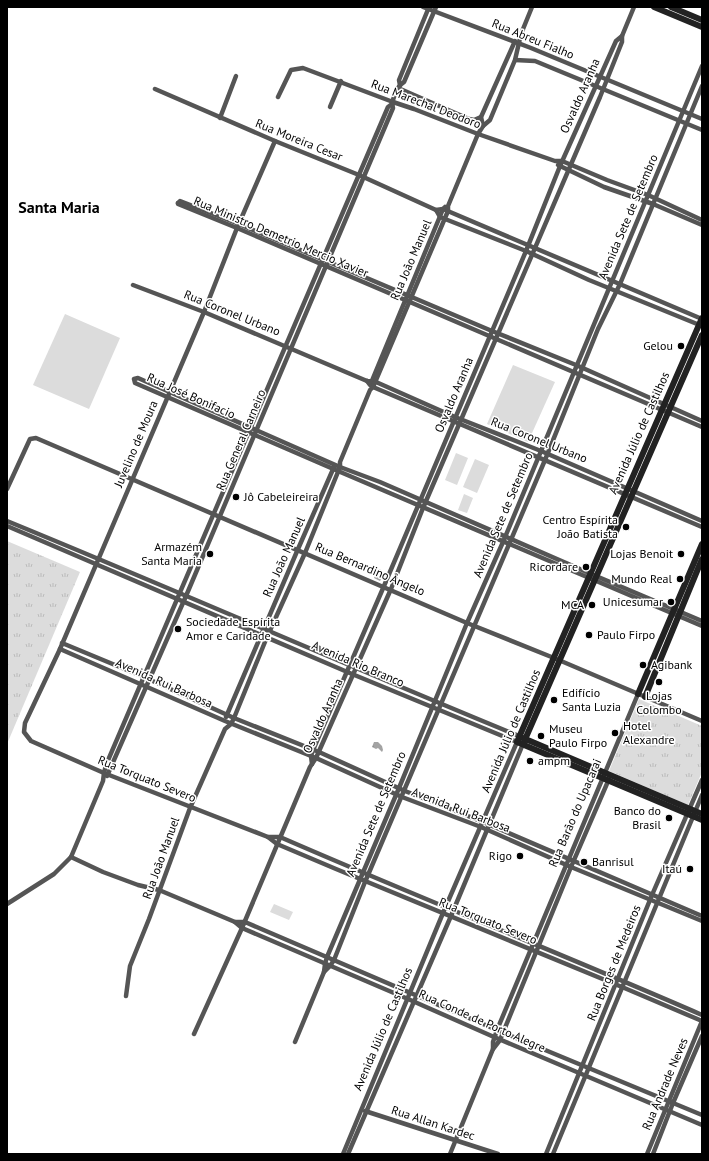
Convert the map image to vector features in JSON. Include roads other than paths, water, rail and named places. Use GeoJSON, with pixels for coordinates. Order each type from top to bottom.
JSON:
{"type":"FeatureCollection","features":[{"type":"Feature","properties":{"kind":"street","name":"Rua João Manuel"},"geometry":{"type":"LineString","coordinates":[[225,729],[231,724],[234,718],[267,637],[305,552],[322,512],[337,467],[371,384],[391,339],[413,297],[427,255],[478,134],[483,126],[490,120],[515,60],[520,44],[521,34],[532,7]]}},
{"type":"Feature","properties":{"kind":"street","name":"Osvaldo Aranha"},"geometry":{"type":"LineString","coordinates":[[423,501],[460,422],[595,108],[622,42],[622,36],[634,7]]}},
{"type":"Feature","properties":{"kind":"street"},"geometry":{"type":"LineString","coordinates":[[654,7],[674,10],[702,20]]}},
{"type":"Feature","properties":{"kind":"street","name":"Rua Abreu Fialho"},"geometry":{"type":"LineString","coordinates":[[427,8],[435,9],[606,81],[702,119]]}},
{"type":"Feature","properties":{"kind":"street","name":"Rua General Carneiro"},"geometry":{"type":"LineString","coordinates":[[405,72],[427,8]]}},
{"type":"Feature","properties":{"kind":"street","name":"Rua General Carneiro"},"geometry":{"type":"LineString","coordinates":[[288,347],[298,332],[335,245],[361,176],[384,122],[388,107],[393,101],[399,87],[399,80],[415,57],[435,9]]}},
{"type":"Feature","properties":{"kind":"street"},"geometry":{"type":"LineString","coordinates":[[674,10],[702,27]]}},
{"type":"Feature","properties":{"kind":"street"},"geometry":{"type":"LineString","coordinates":[[419,31],[425,33]]}},
{"type":"Feature","properties":{"kind":"street","name":"Rua João Manuel"},"geometry":{"type":"LineString","coordinates":[[481,117],[514,42],[521,34]]}},
{"type":"Feature","properties":{"kind":"street","name":"Osvaldo Aranha"},"geometry":{"type":"LineString","coordinates":[[194,1034],[245,922],[280,837],[390,589],[454,419],[529,245],[562,161],[616,41],[622,36]]}},
{"type":"Feature","properties":{"kind":"street"},"geometry":{"type":"LineString","coordinates":[[410,54],[415,57]]}},
{"type":"Feature","properties":{"kind":"street","name":"Rua Abreu Fialho"},"geometry":{"type":"LineString","coordinates":[[515,60],[535,61],[702,130]]}},
{"type":"Feature","properties":{"kind":"street","name":"Avenida Sete de Setembro"},"geometry":{"type":"LineString","coordinates":[[295,1042],[324,972],[327,957],[359,879],[399,788],[702,66]]}},
{"type":"Feature","properties":{"kind":"street","name":"Rua Marechal Deodoro"},"geometry":{"type":"LineString","coordinates":[[278,97],[291,70],[303,68],[341,81],[478,134],[555,161],[562,161],[570,164],[655,198],[702,225]]}},
{"type":"Feature","properties":{"kind":"street"},"geometry":{"type":"LineString","coordinates":[[220,118],[236,76]]}},
{"type":"Feature","properties":{"kind":"street"},"geometry":{"type":"LineString","coordinates":[[330,107],[341,81]]}},
{"type":"Feature","properties":{"kind":"street","name":"Avenida Sete de Setembro"},"geometry":{"type":"LineString","coordinates":[[324,972],[334,960],[365,882],[545,460],[598,329],[620,284],[702,86]]}},
{"type":"Feature","properties":{"kind":"street","name":"Rua Marechal Deodoro"},"geometry":{"type":"LineString","coordinates":[[399,87],[470,119],[474,120],[481,117]]}},
{"type":"Feature","properties":{"kind":"street","name":"Rua Moreira Cesar"},"geometry":{"type":"LineString","coordinates":[[154,89],[274,141],[361,176],[436,210]]}},
{"type":"Feature","properties":{"kind":"street"},"geometry":{"type":"LineString","coordinates":[[692,90],[699,94]]}},
{"type":"Feature","properties":{"kind":"street"},"geometry":{"type":"LineString","coordinates":[[587,105],[595,108]]}},
{"type":"Feature","properties":{"kind":"street"},"geometry":{"type":"LineString","coordinates":[[481,117],[483,126]]}},
{"type":"Feature","properties":{"kind":"street"},"geometry":{"type":"LineString","coordinates":[[672,138],[678,141]]}},
{"type":"Feature","properties":{"kind":"street","name":"Juvelino de Moura"},"geometry":{"type":"LineString","coordinates":[[24,732],[26,723],[60,648],[204,312],[274,141]]}},
{"type":"Feature","properties":{"kind":"street","name":"Rua Marechal Deodoro"},"geometry":{"type":"LineString","coordinates":[[555,161],[560,166],[604,187],[692,218],[702,220]]}},
{"type":"Feature","properties":{"kind":"street","name":"Rua General Carneiro"},"geometry":{"type":"LineString","coordinates":[[144,684],[149,680],[193,581],[245,456],[257,412],[288,347],[293,329],[329,242],[345,206],[361,176]]}},
{"type":"Feature","properties":{"kind":"street"},"geometry":{"type":"LineString","coordinates":[[656,176],[663,179]]}},
{"type":"Feature","properties":{"kind":"street"},"geometry":{"type":"LineString","coordinates":[[604,187],[608,180]]}},
{"type":"Feature","properties":{"kind":"street","name":"Rua Ministro Demetrio Mercio Xavier"},"geometry":{"type":"LineString","coordinates":[[238,226],[178,204],[179,202],[238,226],[368,281],[406,298],[410,302],[489,337],[621,392],[702,421]]}},
{"type":"Feature","properties":{"kind":"street"},"geometry":{"type":"LineString","coordinates":[[545,205],[552,208]]}},
{"type":"Feature","properties":{"kind":"street"},"geometry":{"type":"LineString","coordinates":[[345,206],[350,208]]}},
{"type":"Feature","properties":{"kind":"street"},"geometry":{"type":"LineString","coordinates":[[436,210],[446,209],[491,230],[535,247],[592,274],[620,284],[676,308],[701,321]]}},
{"type":"Feature","properties":{"kind":"street"},"geometry":{"type":"LineString","coordinates":[[436,210],[442,218],[526,251],[590,280],[674,314],[701,321]]}},
{"type":"Feature","properties":{"kind":"street"},"geometry":{"type":"LineString","coordinates":[[337,224],[342,227]]}},
{"type":"Feature","properties":{"kind":"street"},"geometry":{"type":"LineString","coordinates":[[488,236],[491,230]]}},
{"type":"Feature","properties":{"kind":"street"},"geometry":{"type":"LineString","coordinates":[[629,241],[636,244]]}},
{"type":"Feature","properties":{"kind":"street"},"geometry":{"type":"LineString","coordinates":[[329,242],[335,245]]}},
{"type":"Feature","properties":{"kind":"street","name":"Rua João Manuel"},"geometry":{"type":"LineString","coordinates":[[391,339],[406,298],[427,255]]}},
{"type":"Feature","properties":{"kind":"street"},"geometry":{"type":"LineString","coordinates":[[590,280],[592,274]]}},
{"type":"Feature","properties":{"kind":"street","name":"Rua Coronel Urbano"},"geometry":{"type":"LineString","coordinates":[[133,285],[204,312],[288,347],[545,460],[702,521]]}},
{"type":"Feature","properties":{"kind":"street"},"geometry":{"type":"LineString","coordinates":[[310,288],[315,291]]}},
{"type":"Feature","properties":{"kind":"street"},"geometry":{"type":"LineString","coordinates":[[640,300],[642,294]]}},
{"type":"Feature","properties":{"kind":"street","name":"Rua Ministro Demetrio Mercio Xavier"},"geometry":{"type":"LineString","coordinates":[[406,298],[413,297],[583,368],[702,427]]}},
{"type":"Feature","properties":{"kind":"street"},"geometry":{"type":"LineString","coordinates":[[674,314],[676,308]]}},
{"type":"Feature","properties":{"kind":"street"},"geometry":{"type":"LineString","coordinates":[[301,309],[306,311]]}},
{"type":"Feature","properties":{"kind":"street","name":"Avenida Júlio de Castilhos"},"geometry":{"type":"LineString","coordinates":[[666,408],[701,321]]}},
{"type":"Feature","properties":{"kind":"street"},"geometry":{"type":"LineString","coordinates":[[593,326],[598,329]]}},
{"type":"Feature","properties":{"kind":"street"},"geometry":{"type":"LineString","coordinates":[[293,329],[298,332]]}},
{"type":"Feature","properties":{"kind":"street","name":"Avenida Júlio de Castilhos"},"geometry":{"type":"LineString","coordinates":[[348,1154],[386,1051],[443,913],[508,763],[521,740],[572,626],[654,434],[702,335]]}},
{"type":"Feature","properties":{"kind":"street","name":"Rua General Carneiro"},"geometry":{"type":"LineString","coordinates":[[256,430],[271,394],[278,370]]}},
{"type":"Feature","properties":{"kind":"street","name":"Rua José Bonifacio"},"geometry":{"type":"LineString","coordinates":[[168,394],[135,382],[134,379],[138,378],[168,394],[251,432],[337,467],[380,482],[592,578],[702,621]]}},
{"type":"Feature","properties":{"kind":"street"},"geometry":{"type":"LineString","coordinates":[[621,392],[623,387]]}},
{"type":"Feature","properties":{"kind":"street"},"geometry":{"type":"LineString","coordinates":[[266,391],[271,394]]}},
{"type":"Feature","properties":{"kind":"street"},"geometry":{"type":"LineString","coordinates":[[257,412],[262,414]]}},
{"type":"Feature","properties":{"kind":"street","name":"Rua Coronel Urbano"},"geometry":{"type":"LineString","coordinates":[[460,422],[541,451],[606,479],[669,513],[702,527]]}},
{"type":"Feature","properties":{"kind":"street","name":"Rua José Bonifacio"},"geometry":{"type":"LineString","coordinates":[[251,432],[256,430],[337,467],[377,488],[504,539]]}},
{"type":"Feature","properties":{"kind":"street","name":"Rua General Carneiro"},"geometry":{"type":"LineString","coordinates":[[71,857],[144,684],[144,677],[160,638],[231,472],[251,432]]}},
{"type":"Feature","properties":{"kind":"street","name":"Rua Bernardino Ângelo"},"geometry":{"type":"LineString","coordinates":[[7,489],[30,439],[36,438],[305,552],[474,626],[557,659],[702,721]]}},
{"type":"Feature","properties":{"kind":"street"},"geometry":{"type":"LineString","coordinates":[[240,453],[245,456]]}},
{"type":"Feature","properties":{"kind":"street","name":"Rua João Manuel"},"geometry":{"type":"LineString","coordinates":[[126,996],[130,966],[190,808],[225,729],[227,715],[298,549],[337,467]]}},
{"type":"Feature","properties":{"kind":"street"},"geometry":{"type":"LineString","coordinates":[[231,472],[237,475]]}},
{"type":"Feature","properties":{"kind":"street"},"geometry":{"type":"LineString","coordinates":[[604,484],[606,479]]}},
{"type":"Feature","properties":{"kind":"street"},"geometry":{"type":"LineString","coordinates":[[377,488],[380,482]]}},
{"type":"Feature","properties":{"kind":"street"},"geometry":{"type":"LineString","coordinates":[[222,495],[228,498]]}},
{"type":"Feature","properties":{"kind":"street","name":"Osvaldo Aranha"},"geometry":{"type":"LineString","coordinates":[[312,764],[310,756],[384,586],[421,506]]}},
{"type":"Feature","properties":{"kind":"street"},"geometry":{"type":"LineString","coordinates":[[669,513],[671,508]]}},
{"type":"Feature","properties":{"kind":"street"},"geometry":{"type":"LineString","coordinates":[[316,509],[322,512]]}},
{"type":"Feature","properties":{"kind":"street","name":"Avenida Rio Branco"},"geometry":{"type":"LineString","coordinates":[[7,521],[59,545],[95,564],[183,602],[262,632],[270,632],[441,704],[651,796],[691,812],[702,814]]}},
{"type":"Feature","properties":{"kind":"street","name":"Avenida Rio Branco"},"geometry":{"type":"LineString","coordinates":[[7,526],[98,558],[225,613],[262,632],[267,637],[347,672],[438,710],[521,740]]}},
{"type":"Feature","properties":{"kind":"street"},"geometry":{"type":"LineString","coordinates":[[203,537],[210,540]]}},
{"type":"Feature","properties":{"kind":"street","name":"Rua Barão do Upacarai"},"geometry":{"type":"LineString","coordinates":[[645,697],[702,544]]}},
{"type":"Feature","properties":{"kind":"street"},"geometry":{"type":"LineString","coordinates":[[194,559],[201,562]]}},
{"type":"Feature","properties":{"kind":"street","name":"Rua Barão do Upacarai"},"geometry":{"type":"LineString","coordinates":[[450,1154],[493,1049],[500,1040],[574,861],[638,694],[702,560]]}},
{"type":"Feature","properties":{"kind":"street"},"geometry":{"type":"LineString","coordinates":[[141,584],[143,577]]}},
{"type":"Feature","properties":{"kind":"street"},"geometry":{"type":"LineString","coordinates":[[186,578],[193,581]]}},
{"type":"Feature","properties":{"kind":"street"},"geometry":{"type":"LineString","coordinates":[[275,601],[282,604]]}},
{"type":"Feature","properties":{"kind":"street","name":"Rua José Bonifacio"},"geometry":{"type":"LineString","coordinates":[[676,612],[702,626]]}},
{"type":"Feature","properties":{"kind":"street"},"geometry":{"type":"LineString","coordinates":[[223,618],[225,613]]}},
{"type":"Feature","properties":{"kind":"street"},"geometry":{"type":"LineString","coordinates":[[160,638],[166,640]]}},
{"type":"Feature","properties":{"kind":"street","name":"Avenida Rui Barbosa"},"geometry":{"type":"LineString","coordinates":[[62,643],[144,677],[234,718],[319,752],[405,791],[463,814],[482,825]]}},
{"type":"Feature","properties":{"kind":"street","name":"Avenida Rui Barbosa"},"geometry":{"type":"LineString","coordinates":[[60,648],[144,684],[231,724],[316,758],[402,797],[461,820],[488,827],[529,845],[571,867],[698,916],[702,921]]}},
{"type":"Feature","properties":{"kind":"street"},"geometry":{"type":"LineString","coordinates":[[307,654],[310,649]]}},
{"type":"Feature","properties":{"kind":"street"},"geometry":{"type":"LineString","coordinates":[[100,666],[102,660]]}},
{"type":"Feature","properties":{"kind":"street"},"geometry":{"type":"LineString","coordinates":[[248,666],[254,669]]}},
{"type":"Feature","properties":{"kind":"street"},"geometry":{"type":"LineString","coordinates":[[405,696],[408,690]]}},
{"type":"Feature","properties":{"kind":"street"},"geometry":{"type":"LineString","coordinates":[[185,703],[188,697]]}},
{"type":"Feature","properties":{"kind":"street","name":"Rua Torquato Severo"},"geometry":{"type":"LineString","coordinates":[[24,732],[31,741],[106,774],[190,808],[268,837],[277,844],[365,882],[531,949],[538,949],[570,959],[618,978],[702,1015]]}},
{"type":"Feature","properties":{"kind":"street"},"geometry":{"type":"LineString","coordinates":[[274,741],[276,735]]}},
{"type":"Feature","properties":{"kind":"street","name":"Avenida Júlio de Castilhos"},"geometry":{"type":"LineString","coordinates":[[343,1154],[392,1053],[454,910],[514,766],[521,740]]}},
{"type":"Feature","properties":{"kind":"street"},"geometry":{"type":"LineString","coordinates":[[508,763],[514,766]]}},
{"type":"Feature","properties":{"kind":"street","name":"Rua Barão do Upacarai"},"geometry":{"type":"LineString","coordinates":[[493,1049],[494,1038],[497,1030],[550,901],[607,776]]}},
{"type":"Feature","properties":{"kind":"street"},"geometry":{"type":"LineString","coordinates":[[376,785],[379,779]]}},
{"type":"Feature","properties":{"kind":"street","name":"Rua Borges de Medeiros"},"geometry":{"type":"LineString","coordinates":[[554,1154],[584,1076],[685,836],[691,812],[702,780]]}},
{"type":"Feature","properties":{"kind":"street","name":"Rua Borges de Medeiros"},"geometry":{"type":"LineString","coordinates":[[547,1152],[578,1073],[600,1025],[679,832],[702,795]]}},
{"type":"Feature","properties":{"kind":"street"},"geometry":{"type":"LineString","coordinates":[[492,802],[498,805]]}},
{"type":"Feature","properties":{"kind":"street","name":"Avenida Rio Branco"},"geometry":{"type":"LineString","coordinates":[[691,812],[702,820]]}},
{"type":"Feature","properties":{"kind":"street"},"geometry":{"type":"LineString","coordinates":[[461,820],[463,814]]}},
{"type":"Feature","properties":{"kind":"street"},"geometry":{"type":"LineString","coordinates":[[679,832],[685,836]]}},
{"type":"Feature","properties":{"kind":"street","name":"Rua Torquato Severo"},"geometry":{"type":"LineString","coordinates":[[268,837],[280,837],[368,876],[454,910],[533,944],[538,949],[568,965],[702,1021]]}},
{"type":"Feature","properties":{"kind":"street","name":"Avenida Rui Barbosa"},"geometry":{"type":"LineString","coordinates":[[529,845],[574,861],[651,898]]}},
{"type":"Feature","properties":{"kind":"street"},"geometry":{"type":"LineString","coordinates":[[7,904],[54,874],[71,857]]}},
{"type":"Feature","properties":{"kind":"street","name":"Rua Conde de Porto Alegre"},"geometry":{"type":"LineString","coordinates":[[71,857],[103,872],[138,885],[159,890],[235,922],[242,928],[414,1001],[494,1038],[702,1124]]}},
{"type":"Feature","properties":{"kind":"street"},"geometry":{"type":"LineString","coordinates":[[336,869],[339,863]]}},
{"type":"Feature","properties":{"kind":"street"},"geometry":{"type":"LineString","coordinates":[[661,875],[667,877]]}},
{"type":"Feature","properties":{"kind":"street"},"geometry":{"type":"LineString","coordinates":[[558,884],[563,886]]}},
{"type":"Feature","properties":{"kind":"street"},"geometry":{"type":"LineString","coordinates":[[405,898],[408,892]]}},
{"type":"Feature","properties":{"kind":"street"},"geometry":{"type":"LineString","coordinates":[[351,899],[357,902]]}},
{"type":"Feature","properties":{"kind":"street"},"geometry":{"type":"LineString","coordinates":[[550,901],[556,904]]}},
{"type":"Feature","properties":{"kind":"street"},"geometry":{"type":"LineString","coordinates":[[472,925],[475,919]]}},
{"type":"Feature","properties":{"kind":"street","name":"Rua Conde de Porto Alegre"},"geometry":{"type":"LineString","coordinates":[[235,922],[245,922],[497,1030],[702,1115]]}},
{"type":"Feature","properties":{"kind":"street"},"geometry":{"type":"LineString","coordinates":[[302,954],[305,948]]}},
{"type":"Feature","properties":{"kind":"street"},"geometry":{"type":"LineString","coordinates":[[568,965],[570,959]]}},
{"type":"Feature","properties":{"kind":"street"},"geometry":{"type":"LineString","coordinates":[[369,983],[373,976]]}},
{"type":"Feature","properties":{"kind":"street"},"geometry":{"type":"LineString","coordinates":[[514,988],[520,990]]}},
{"type":"Feature","properties":{"kind":"street"},"geometry":{"type":"LineString","coordinates":[[646,997],[648,992]]}},
{"type":"Feature","properties":{"kind":"street"},"geometry":{"type":"LineString","coordinates":[[608,1004],[614,1006]]}},
{"type":"Feature","properties":{"kind":"street"},"geometry":{"type":"LineString","coordinates":[[454,1019],[458,1013]]}},
{"type":"Feature","properties":{"kind":"street","name":"Rua Andrade Neves"},"geometry":{"type":"LineString","coordinates":[[650,1153],[696,1042],[702,1021]]}},
{"type":"Feature","properties":{"kind":"street"},"geometry":{"type":"LineString","coordinates":[[600,1025],[605,1027]]}},
{"type":"Feature","properties":{"kind":"street","name":"Rua Andrade Neves"},"geometry":{"type":"LineString","coordinates":[[696,1042],[702,1036]]}},
{"type":"Feature","properties":{"kind":"street"},"geometry":{"type":"LineString","coordinates":[[536,1055],[540,1048]]}},
{"type":"Feature","properties":{"kind":"street"},"geometry":{"type":"LineString","coordinates":[[386,1051],[392,1053]]}},
{"type":"Feature","properties":{"kind":"street"},"geometry":{"type":"LineString","coordinates":[[626,1093],[630,1085]]}},
{"type":"Feature","properties":{"kind":"street","name":"Rua Allan Kardec"},"geometry":{"type":"LineString","coordinates":[[364,1111],[498,1154]]}},
{"type":"Feature","properties":{"kind":"street"},"geometry":{"type":"LineString","coordinates":[[561,1117],[567,1120]]}},
{"type":"Feature","properties":{"kind":"street"},"geometry":{"type":"LineString","coordinates":[[547,1152],[554,1154]]}},
{"type":"Feature","properties":{"kind":"water"},"geometry":{"type":"Polygon","coordinates":[[[374,567],[381,570],[379,574],[383,576],[380,581],[374,578],[375,576],[370,573],[374,567]]]}},
{"type":"Feature","properties":{"kind":"water"},"geometry":{"type":"Polygon","coordinates":[[[374,742],[378,742],[382,746],[382,752],[378,748],[376,749],[372,747],[374,742]]]}},
{"type":"Feature","properties":{"kind":"place","name":"Gelou"},"geometry":{"type":"Point","coordinates":[681,346]}},
{"type":"Feature","properties":{"kind":"place","name":"Jô Cabeleireira"},"geometry":{"type":"Point","coordinates":[236,497]}},
{"type":"Feature","properties":{"kind":"place","name":"Centro Espírita João Batista"},"geometry":{"type":"Point","coordinates":[626,527]}},
{"type":"Feature","properties":{"kind":"place","name":"Armazém Santa Maria"},"geometry":{"type":"Point","coordinates":[210,554]}},
{"type":"Feature","properties":{"kind":"place","name":"Lojas Benoit"},"geometry":{"type":"Point","coordinates":[681,554]}},
{"type":"Feature","properties":{"kind":"place","name":"Ricordare"},"geometry":{"type":"Point","coordinates":[586,567]}},
{"type":"Feature","properties":{"kind":"place","name":"Mundo Real"},"geometry":{"type":"Point","coordinates":[680,579]}},
{"type":"Feature","properties":{"kind":"place","name":"Unicesumar"},"geometry":{"type":"Point","coordinates":[671,602]}},
{"type":"Feature","properties":{"kind":"place","name":"MCA"},"geometry":{"type":"Point","coordinates":[592,605]}},
{"type":"Feature","properties":{"kind":"place","name":"Sociedade Espírita Amor e Caridade"},"geometry":{"type":"Point","coordinates":[178,629]}},
{"type":"Feature","properties":{"kind":"place","name":"Paulo Firpo"},"geometry":{"type":"Point","coordinates":[589,635]}},
{"type":"Feature","properties":{"kind":"place","name":"Agibank"},"geometry":{"type":"Point","coordinates":[643,665]}},
{"type":"Feature","properties":{"kind":"place","name":"Lojas Colombo"},"geometry":{"type":"Point","coordinates":[659,682]}},
{"type":"Feature","properties":{"kind":"place","name":"Edifício Santa Luzia"},"geometry":{"type":"Point","coordinates":[554,700]}},
{"type":"Feature","properties":{"kind":"place","name":"Hotel Alexandre"},"geometry":{"type":"Point","coordinates":[615,733]}},
{"type":"Feature","properties":{"kind":"place","name":"Museu Paulo Firpo"},"geometry":{"type":"Point","coordinates":[541,736]}},
{"type":"Feature","properties":{"kind":"place","name":"ampm"},"geometry":{"type":"Point","coordinates":[530,761]}},
{"type":"Feature","properties":{"kind":"place","name":"Banco do Brasil"},"geometry":{"type":"Point","coordinates":[669,818]}},
{"type":"Feature","properties":{"kind":"place","name":"Rigo"},"geometry":{"type":"Point","coordinates":[520,856]}},
{"type":"Feature","properties":{"kind":"place","name":"Banrisul"},"geometry":{"type":"Point","coordinates":[584,862]}},
{"type":"Feature","properties":{"kind":"place","name":"Itaú"},"geometry":{"type":"Point","coordinates":[690,869]}},
{"type":"Feature","properties":{"kind":"district","name":"Santa Maria"},"geometry":{"type":"Point","coordinates":[59,207]}}]}
